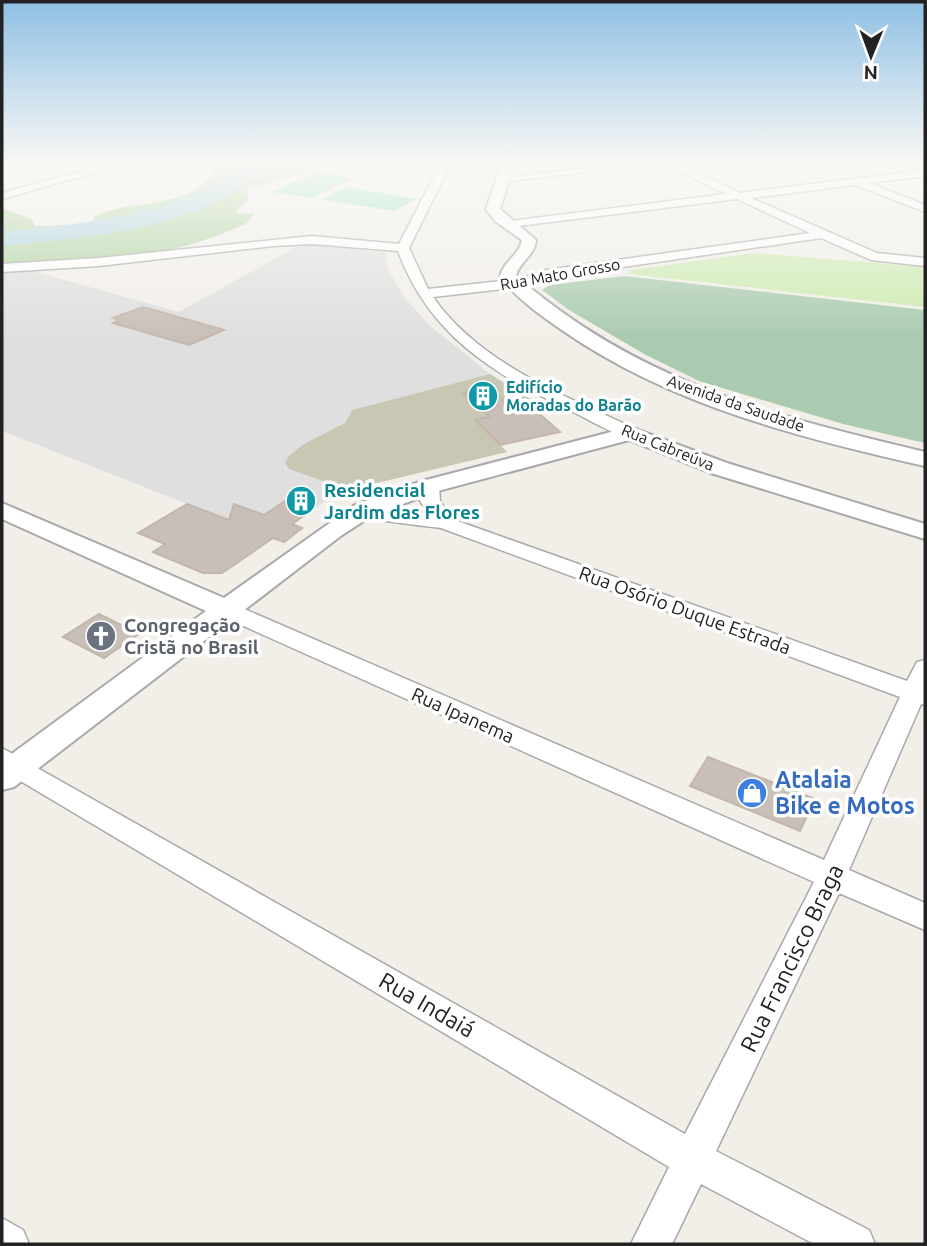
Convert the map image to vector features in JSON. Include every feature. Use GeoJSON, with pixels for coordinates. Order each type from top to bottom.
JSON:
{"type":"FeatureCollection","features":[{"type":"Feature","properties":{"kind":"street"},"geometry":{"type":"LineString","coordinates":[[2,268],[99,262],[312,240],[403,248],[417,221]]}},
{"type":"Feature","properties":{"kind":"street"},"geometry":{"type":"LineString","coordinates":[[504,221],[529,240],[528,248],[507,272],[514,284]]}},
{"type":"Feature","properties":{"kind":"street"},"geometry":{"type":"LineString","coordinates":[[510,224],[533,221]]}},
{"type":"Feature","properties":{"kind":"street"},"geometry":{"type":"LineString","coordinates":[[790,221],[875,257],[925,262]]}},
{"type":"Feature","properties":{"kind":"street","name":"Rua Mato Grosso"},"geometry":{"type":"LineString","coordinates":[[423,294],[514,284],[546,274],[821,235]]}},
{"type":"Feature","properties":{"kind":"street","name":"Rua Cabreúva"},"geometry":{"type":"LineString","coordinates":[[403,248],[407,263],[423,294],[461,337],[493,361],[554,396],[630,433],[719,468],[925,532]]}},
{"type":"Feature","properties":{"kind":"street","name":"Avenida da Saudade"},"geometry":{"type":"LineString","coordinates":[[514,284],[553,317],[640,368],[707,396],[786,422],[925,459]]}},
{"type":"Feature","properties":{"kind":"street"},"geometry":{"type":"LineString","coordinates":[[7,768],[359,513],[430,486],[630,433]]}},
{"type":"Feature","properties":{"kind":"street"},"geometry":{"type":"LineString","coordinates":[[430,486],[430,501],[445,523]]}},
{"type":"Feature","properties":{"kind":"street","name":"Rua Ipanema"},"geometry":{"type":"LineString","coordinates":[[2,510],[925,918]]}},
{"type":"Feature","properties":{"kind":"street","name":"Rua Osório Duque Estrada"},"geometry":{"type":"LineString","coordinates":[[359,513],[394,514],[445,523],[921,686]]}},
{"type":"Feature","properties":{"kind":"street","name":"Rua Francisco Braga"},"geometry":{"type":"LineString","coordinates":[[651,1244],[831,878],[921,686]]}},
{"type":"Feature","properties":{"kind":"street","name":"Rua Indaiá"},"geometry":{"type":"LineString","coordinates":[[7,768],[694,1160],[855,1244]]}},
{"type":"Feature","properties":{"kind":"street"},"geometry":{"type":"LineString","coordinates":[[2,1238],[9,1244]]}},
{"type":"Feature","properties":{"kind":"shaded area","name":"Residencial Jardim das Flores"},"geometry":{"type":"Polygon","coordinates":[[[305,242],[386,253],[388,269],[404,297],[429,325],[490,374],[352,410],[345,423],[289,456],[290,469],[343,488],[293,524],[302,528],[284,542],[2,431],[2,272],[25,269],[179,312],[305,242]]]}},
{"type":"Feature","properties":{"kind":"shaded area"},"geometry":{"type":"Polygon","coordinates":[[[490,374],[541,406],[476,420],[507,452],[360,487],[343,488],[289,469],[285,463],[289,456],[304,444],[345,423],[352,410],[490,374]]]}},
{"type":"Feature","properties":{"kind":"green space"},"geometry":{"type":"Polygon","coordinates":[[[2,221],[32,221],[35,226],[93,224],[93,221],[248,221],[188,245],[127,258],[2,265],[2,221]]]}},
{"type":"Feature","properties":{"kind":"green space"},"geometry":{"type":"Polygon","coordinates":[[[754,253],[925,267],[925,307],[628,274],[631,270],[754,253]]]}},
{"type":"Feature","properties":{"kind":"green space"},"geometry":{"type":"Polygon","coordinates":[[[624,276],[925,310],[925,443],[843,424],[699,381],[646,355],[569,310],[542,290],[550,285],[624,276]]]}},
{"type":"Feature","properties":{"kind":"building"},"geometry":{"type":"Polygon","coordinates":[[[143,307],[224,330],[189,345],[113,323],[120,320],[113,318],[143,307]]]}},
{"type":"Feature","properties":{"kind":"building"},"geometry":{"type":"Polygon","coordinates":[[[489,388],[517,412],[533,408],[560,432],[500,445],[475,420],[490,417],[463,393],[489,388]]]}},
{"type":"Feature","properties":{"kind":"building"},"geometry":{"type":"Polygon","coordinates":[[[285,501],[311,511],[292,524],[302,528],[284,542],[273,538],[222,573],[203,573],[153,552],[165,544],[138,533],[187,504],[229,520],[234,504],[264,515],[285,501]]]}},
{"type":"Feature","properties":{"kind":"building","name":"Congregação Cristã no Brasil"},"geometry":{"type":"Polygon","coordinates":[[[99,614],[139,634],[104,658],[63,637],[99,614]]]}},
{"type":"Feature","properties":{"kind":"building","name":"Atalaia Bike e Motos"},"geometry":{"type":"Polygon","coordinates":[[[708,757],[815,799],[800,831],[690,786],[708,757]]]}},
{"type":"Feature","properties":{"kind":"waterway"},"geometry":{"type":"LineString","coordinates":[[2,239],[131,221]]}},
{"type":"Feature","properties":{"kind":"place","name":"Edifício Moradas do Barão"},"geometry":{"type":"Point","coordinates":[483,396]}},
{"type":"Feature","properties":{"kind":"place","name":"Residencial Jardim das Flores"},"geometry":{"type":"Point","coordinates":[301,501]}},
{"type":"Feature","properties":{"kind":"place","name":"Congregação Cristã no Brasil"},"geometry":{"type":"Point","coordinates":[101,636]}},
{"type":"Feature","properties":{"kind":"place","name":"Atalaia Bike e Motos"},"geometry":{"type":"Point","coordinates":[752,793]}}]}
